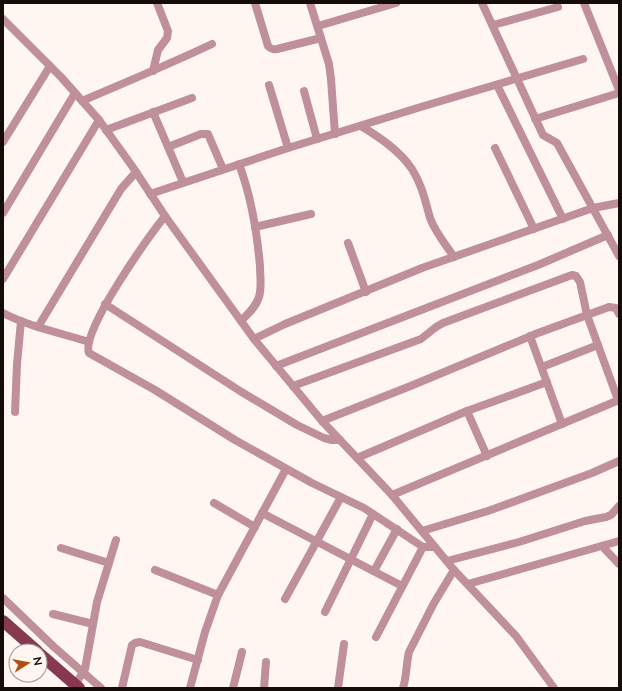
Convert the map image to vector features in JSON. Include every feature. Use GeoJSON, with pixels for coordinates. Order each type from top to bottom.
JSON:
{"type":"FeatureCollection","features":[{"type":"Feature","properties":{"kind":"main road"},"geometry":{"type":"LineString","coordinates":[[3,621],[28,643]]}},
{"type":"Feature","properties":{"kind":"main road"},"geometry":{"type":"LineString","coordinates":[[48,661],[77,686]]}},
{"type":"Feature","properties":{"kind":"street"},"geometry":{"type":"LineString","coordinates":[[153,71],[158,50],[168,38],[168,31],[157,3]]}},
{"type":"Feature","properties":{"kind":"street"},"geometry":{"type":"LineString","coordinates":[[255,3],[268,46],[273,50],[321,38]]}},
{"type":"Feature","properties":{"kind":"street"},"geometry":{"type":"LineString","coordinates":[[310,3],[318,26],[331,79],[335,134]]}},
{"type":"Feature","properties":{"kind":"street"},"geometry":{"type":"LineString","coordinates":[[318,26],[396,3]]}},
{"type":"Feature","properties":{"kind":"street"},"geometry":{"type":"LineString","coordinates":[[482,3],[543,135],[557,143],[619,256]]}},
{"type":"Feature","properties":{"kind":"street"},"geometry":{"type":"LineString","coordinates":[[535,119],[619,91],[584,3]]}},
{"type":"Feature","properties":{"kind":"street"},"geometry":{"type":"LineString","coordinates":[[493,25],[558,7]]}},
{"type":"Feature","properties":{"kind":"street"},"geometry":{"type":"LineString","coordinates":[[3,20],[50,66],[98,120],[254,339],[322,421],[392,495],[454,570],[516,636],[554,688]]}},
{"type":"Feature","properties":{"kind":"street"},"geometry":{"type":"LineString","coordinates":[[82,101],[212,44]]}},
{"type":"Feature","properties":{"kind":"street"},"geometry":{"type":"LineString","coordinates":[[150,194],[288,148],[583,59]]}},
{"type":"Feature","properties":{"kind":"street"},"geometry":{"type":"LineString","coordinates":[[3,142],[50,66]]}},
{"type":"Feature","properties":{"kind":"street"},"geometry":{"type":"LineString","coordinates":[[497,85],[563,219]]}},
{"type":"Feature","properties":{"kind":"street"},"geometry":{"type":"LineString","coordinates":[[269,86],[288,148]]}},
{"type":"Feature","properties":{"kind":"street"},"geometry":{"type":"LineString","coordinates":[[304,90],[317,139]]}},
{"type":"Feature","properties":{"kind":"street"},"geometry":{"type":"LineString","coordinates":[[3,213],[75,93]]}},
{"type":"Feature","properties":{"kind":"street"},"geometry":{"type":"LineString","coordinates":[[106,130],[192,98]]}},
{"type":"Feature","properties":{"kind":"street"},"geometry":{"type":"LineString","coordinates":[[153,112],[183,182]]}},
{"type":"Feature","properties":{"kind":"street"},"geometry":{"type":"LineString","coordinates":[[3,280],[98,120]]}},
{"type":"Feature","properties":{"kind":"street"},"geometry":{"type":"LineString","coordinates":[[361,126],[382,139],[404,159],[412,170],[426,200],[434,228],[454,257]]}},
{"type":"Feature","properties":{"kind":"street"},"geometry":{"type":"LineString","coordinates":[[168,147],[201,134],[208,134],[223,169]]}},
{"type":"Feature","properties":{"kind":"street"},"geometry":{"type":"LineString","coordinates":[[495,148],[534,229]]}},
{"type":"Feature","properties":{"kind":"street"},"geometry":{"type":"LineString","coordinates":[[239,164],[249,194],[258,250],[261,286],[253,308],[241,321]]}},
{"type":"Feature","properties":{"kind":"street"},"geometry":{"type":"LineString","coordinates":[[38,327],[121,189],[136,172]]}},
{"type":"Feature","properties":{"kind":"street"},"geometry":{"type":"LineString","coordinates":[[254,339],[285,324],[422,268],[593,208],[619,203]]}},
{"type":"Feature","properties":{"kind":"street"},"geometry":{"type":"LineString","coordinates":[[254,227],[311,214]]}},
{"type":"Feature","properties":{"kind":"street"},"geometry":{"type":"LineString","coordinates":[[165,216],[147,239],[105,304],[89,342],[89,353],[155,390],[235,440],[286,469],[373,514],[423,547],[435,547]]}},
{"type":"Feature","properties":{"kind":"street"},"geometry":{"type":"LineString","coordinates":[[276,366],[538,265],[608,235]]}},
{"type":"Feature","properties":{"kind":"street"},"geometry":{"type":"LineString","coordinates":[[348,243],[366,292]]}},
{"type":"Feature","properties":{"kind":"street"},"geometry":{"type":"LineString","coordinates":[[293,386],[421,339],[443,323],[572,275],[579,279],[587,315],[618,400],[392,495]]}},
{"type":"Feature","properties":{"kind":"street"},"geometry":{"type":"LineString","coordinates":[[105,304],[240,391],[297,425],[324,438],[340,440]]}},
{"type":"Feature","properties":{"kind":"street"},"geometry":{"type":"LineString","coordinates":[[322,421],[530,336],[609,307],[616,308],[619,314]]}},
{"type":"Feature","properties":{"kind":"street"},"geometry":{"type":"LineString","coordinates":[[3,313],[38,327],[89,342]]}},
{"type":"Feature","properties":{"kind":"street"},"geometry":{"type":"LineString","coordinates":[[15,412],[21,321]]}},
{"type":"Feature","properties":{"kind":"street"},"geometry":{"type":"LineString","coordinates":[[530,336],[562,424]]}},
{"type":"Feature","properties":{"kind":"street"},"geometry":{"type":"LineString","coordinates":[[542,367],[598,345]]}},
{"type":"Feature","properties":{"kind":"street"},"geometry":{"type":"LineString","coordinates":[[357,458],[466,411],[547,382]]}},
{"type":"Feature","properties":{"kind":"street"},"geometry":{"type":"LineString","coordinates":[[466,411],[487,456]]}},
{"type":"Feature","properties":{"kind":"street"},"geometry":{"type":"LineString","coordinates":[[422,531],[488,511],[599,470],[619,461]]}},
{"type":"Feature","properties":{"kind":"street"},"geometry":{"type":"LineString","coordinates":[[190,688],[205,632],[218,594],[286,469]]}},
{"type":"Feature","properties":{"kind":"street"},"geometry":{"type":"LineString","coordinates":[[285,599],[341,497]]}},
{"type":"Feature","properties":{"kind":"street"},"geometry":{"type":"LineString","coordinates":[[214,503],[255,527]]}},
{"type":"Feature","properties":{"kind":"street"},"geometry":{"type":"LineString","coordinates":[[447,561],[518,542],[585,521],[606,518],[619,506]]}},
{"type":"Feature","properties":{"kind":"street"},"geometry":{"type":"LineString","coordinates":[[262,513],[402,586]]}},
{"type":"Feature","properties":{"kind":"street"},"geometry":{"type":"LineString","coordinates":[[325,612],[373,514]]}},
{"type":"Feature","properties":{"kind":"street"},"geometry":{"type":"LineString","coordinates":[[374,572],[397,529]]}},
{"type":"Feature","properties":{"kind":"street"},"geometry":{"type":"LineString","coordinates":[[77,686],[88,661],[97,602],[116,540]]}},
{"type":"Feature","properties":{"kind":"street"},"geometry":{"type":"LineString","coordinates":[[468,584],[619,541]]}},
{"type":"Feature","properties":{"kind":"street"},"geometry":{"type":"LineString","coordinates":[[602,546],[619,564]]}},
{"type":"Feature","properties":{"kind":"street"},"geometry":{"type":"LineString","coordinates":[[376,637],[423,547]]}},
{"type":"Feature","properties":{"kind":"street"},"geometry":{"type":"LineString","coordinates":[[61,548],[109,563]]}},
{"type":"Feature","properties":{"kind":"street"},"geometry":{"type":"LineString","coordinates":[[155,570],[218,594]]}},
{"type":"Feature","properties":{"kind":"street"},"geometry":{"type":"LineString","coordinates":[[404,688],[409,652],[434,602],[454,570]]}},
{"type":"Feature","properties":{"kind":"street"},"geometry":{"type":"LineString","coordinates":[[3,598],[54,647],[101,688]]}},
{"type":"Feature","properties":{"kind":"street"},"geometry":{"type":"LineString","coordinates":[[54,614],[93,624]]}},
{"type":"Feature","properties":{"kind":"street"},"geometry":{"type":"LineString","coordinates":[[122,688],[132,645],[135,643],[140,642],[198,660]]}},
{"type":"Feature","properties":{"kind":"street"},"geometry":{"type":"LineString","coordinates":[[338,688],[344,644]]}},
{"type":"Feature","properties":{"kind":"street"},"geometry":{"type":"LineString","coordinates":[[48,650],[54,647]]}},
{"type":"Feature","properties":{"kind":"street"},"geometry":{"type":"LineString","coordinates":[[233,688],[242,652]]}},
{"type":"Feature","properties":{"kind":"street"},"geometry":{"type":"LineString","coordinates":[[264,688],[266,662]]}}]}
